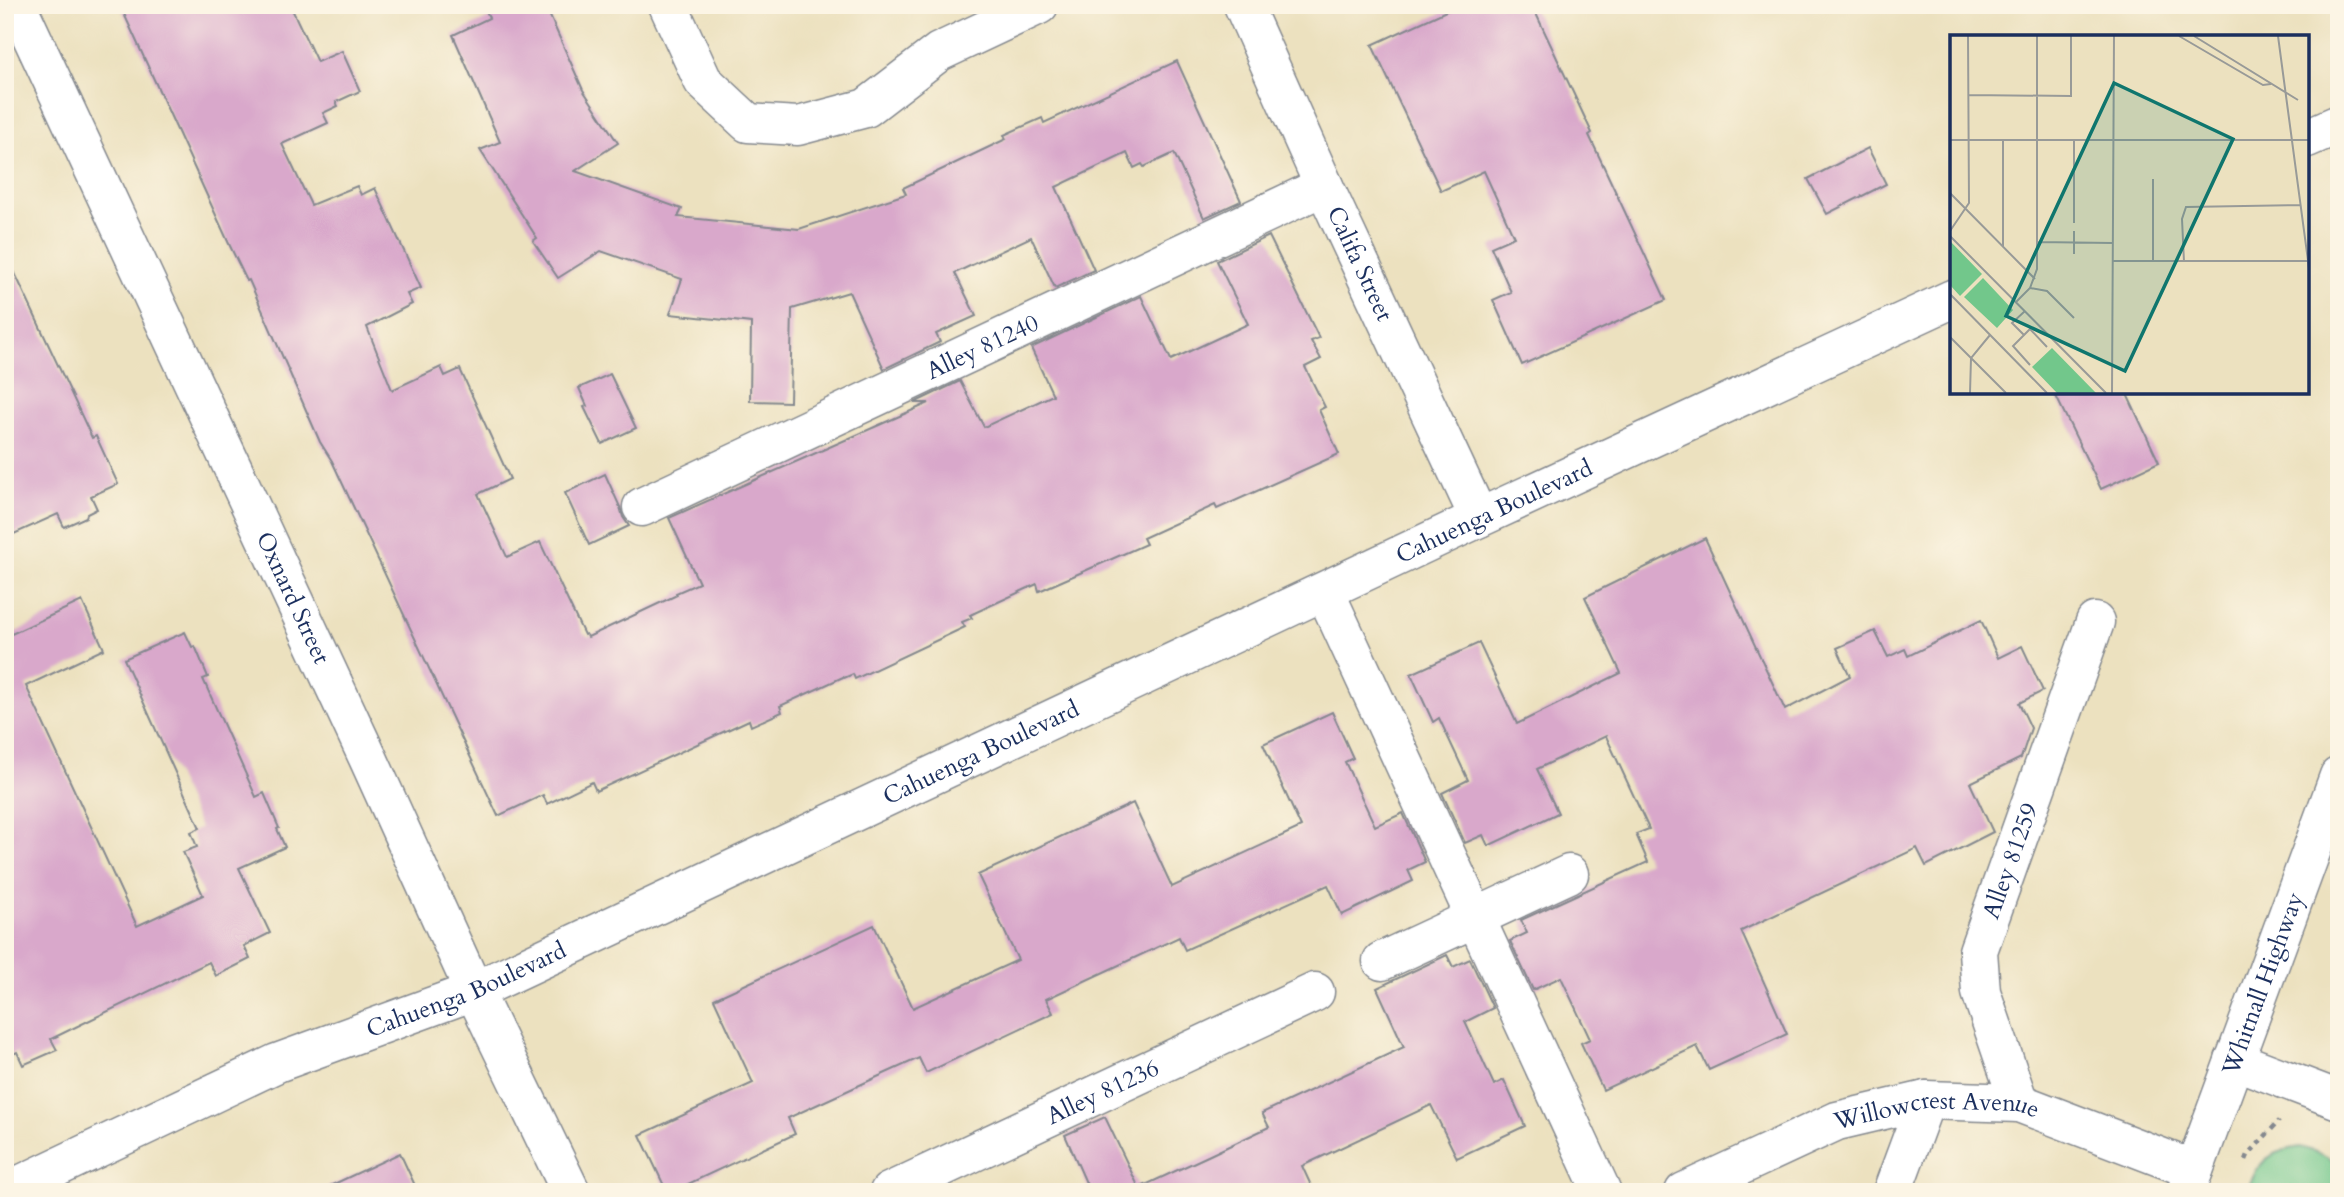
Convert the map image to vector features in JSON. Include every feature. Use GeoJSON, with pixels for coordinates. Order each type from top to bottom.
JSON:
{"type":"FeatureCollection","features":[{"type":"Feature","properties":{"kind":"main road","name":"Oxnard Street"},"geometry":{"type":"LineString","coordinates":[[17,5],[474,991],[570,1192]]}},
{"type":"Feature","properties":{"kind":"main road"},"geometry":{"type":"LineString","coordinates":[[668,5],[703,81],[748,123],[798,126],[866,108],[939,52],[1039,5]]}},
{"type":"Feature","properties":{"kind":"main road","name":"Califa Street"},"geometry":{"type":"LineString","coordinates":[[1243,5],[1479,518]]}},
{"type":"Feature","properties":{"kind":"main road"},"geometry":{"type":"LineString","coordinates":[[2309,137],[2339,124]]}},
{"type":"Feature","properties":{"kind":"main road","name":"Alley 81240"},"geometry":{"type":"LineString","coordinates":[[642,507],[1324,186]]}},
{"type":"Feature","properties":{"kind":"main road","name":"Cahuenga Boulevard"},"geometry":{"type":"LineString","coordinates":[[5,1192],[277,1063],[474,991],[1479,518],[1950,300]]}},
{"type":"Feature","properties":{"kind":"main road"},"geometry":{"type":"LineString","coordinates":[[1325,592],[1602,1192]]}},
{"type":"Feature","properties":{"kind":"main road","name":"Alley 81259"},"geometry":{"type":"LineString","coordinates":[[2019,1103],[1980,992],[1978,951],[2095,622]]}},
{"type":"Feature","properties":{"kind":"main road","name":"Whitnall Highway"},"geometry":{"type":"LineString","coordinates":[[2190,1181],[2339,776]]}},
{"type":"Feature","properties":{"kind":"main road"},"geometry":{"type":"LineString","coordinates":[[1382,961],[1569,874]]}},
{"type":"Feature","properties":{"kind":"main road","name":"Alley 81236"},"geometry":{"type":"LineString","coordinates":[[889,1192],[1315,992]]}},
{"type":"Feature","properties":{"kind":"main road"},"geometry":{"type":"LineString","coordinates":[[2234,1060],[2326,1095]]}},
{"type":"Feature","properties":{"kind":"main road"},"geometry":{"type":"LineString","coordinates":[[1892,1192],[1926,1100]]}},
{"type":"Feature","properties":{"kind":"main road","name":"Willowcrest Avenue"},"geometry":{"type":"LineString","coordinates":[[1684,1192],[1837,1121],[1926,1100],[2019,1103],[2190,1181]]}},
{"type":"Feature","properties":{"kind":"path"},"geometry":{"type":"LineString","coordinates":[[2244,1165],[2248,1155],[2283,1116],[2326,1095]]}},
{"type":"Feature","properties":{"kind":"green space"},"geometry":{"type":"Polygon","coordinates":[[[2300,1147],[2331,1160],[2337,1172],[2339,1192],[2247,1192],[2255,1173],[2265,1160],[2280,1152],[2300,1147]]]}},
{"type":"Feature","properties":{"kind":"building"},"geometry":{"type":"Polygon","coordinates":[[[120,5],[290,5],[317,62],[342,51],[360,91],[336,102],[338,106],[323,113],[328,123],[282,144],[311,205],[357,186],[361,195],[375,188],[421,288],[407,294],[412,304],[367,327],[392,390],[441,367],[445,376],[460,369],[510,479],[478,494],[507,557],[540,542],[584,635],[588,637],[699,583],[669,518],[929,403],[914,403],[960,381],[984,427],[1053,395],[1031,348],[1141,296],[1171,360],[1248,324],[1217,261],[1269,236],[1319,338],[1311,341],[1321,359],[1305,367],[1325,407],[1319,410],[1339,454],[1217,509],[1215,505],[1143,538],[1146,544],[1039,591],[1037,584],[970,615],[972,618],[962,622],[965,627],[855,679],[853,674],[843,677],[780,706],[782,712],[751,726],[749,720],[596,791],[592,782],[547,804],[543,795],[498,816],[332,461],[320,442],[249,280],[247,281],[230,246],[120,5]]]}},
{"type":"Feature","properties":{"kind":"building"},"geometry":{"type":"Polygon","coordinates":[[[484,5],[545,5],[583,90],[618,143],[575,171],[682,209],[678,217],[799,229],[906,194],[903,188],[1006,139],[1004,135],[1042,118],[1044,123],[1177,61],[1241,201],[1204,218],[1174,153],[1144,167],[1142,164],[1134,168],[1127,153],[1056,187],[1094,270],[1055,288],[1031,237],[955,273],[976,316],[936,334],[940,342],[884,369],[849,292],[792,309],[790,402],[750,401],[751,323],[670,314],[682,279],[601,251],[558,278],[533,241],[537,238],[480,150],[500,142],[453,35],[489,18],[484,5]]]}},
{"type":"Feature","properties":{"kind":"building"},"geometry":{"type":"Polygon","coordinates":[[[1459,5],[1532,5],[1666,300],[1522,365],[1493,300],[1511,292],[1491,247],[1514,237],[1484,171],[1441,191],[1372,45],[1459,5]]]}},
{"type":"Feature","properties":{"kind":"building"},"geometry":{"type":"Polygon","coordinates":[[[1868,148],[1886,184],[1827,214],[1808,179],[1868,148]]]}},
{"type":"Feature","properties":{"kind":"building"},"geometry":{"type":"Polygon","coordinates":[[[5,252],[92,438],[96,436],[118,484],[91,496],[97,509],[86,517],[64,527],[58,514],[5,538],[5,252]]]}},
{"type":"Feature","properties":{"kind":"building"},"geometry":{"type":"Polygon","coordinates":[[[610,374],[636,428],[602,444],[584,407],[587,406],[579,388],[610,374]]]}},
{"type":"Feature","properties":{"kind":"building"},"geometry":{"type":"Polygon","coordinates":[[[2055,394],[2127,394],[2159,462],[2101,489],[2055,394]]]}},
{"type":"Feature","properties":{"kind":"building"},"geometry":{"type":"Polygon","coordinates":[[[605,474],[629,526],[589,545],[565,493],[605,474]]]}},
{"type":"Feature","properties":{"kind":"building"},"geometry":{"type":"Polygon","coordinates":[[[1705,538],[1785,710],[1850,676],[1837,648],[1875,631],[1888,657],[1905,649],[1908,656],[1981,620],[1998,658],[2022,646],[2043,691],[2019,703],[2031,728],[2021,758],[1970,783],[1993,832],[1926,866],[1917,848],[1741,931],[1787,1034],[1709,1070],[1697,1046],[1603,1090],[1581,1043],[1590,1039],[1561,977],[1533,990],[1510,941],[1527,933],[1521,920],[1648,862],[1636,834],[1649,829],[1606,736],[1537,769],[1558,813],[1488,846],[1483,835],[1465,843],[1442,793],[1468,780],[1439,718],[1433,722],[1411,674],[1479,643],[1517,724],[1621,673],[1585,597],[1705,538]]]}},
{"type":"Feature","properties":{"kind":"building"},"geometry":{"type":"Polygon","coordinates":[[[82,601],[104,649],[26,686],[137,926],[203,895],[183,852],[197,847],[191,832],[200,828],[124,659],[185,632],[192,647],[195,646],[208,677],[203,679],[256,797],[264,793],[285,847],[239,868],[270,933],[244,946],[250,959],[216,976],[209,962],[51,1039],[57,1050],[23,1065],[17,1052],[5,1058],[5,637],[82,601]]]}},
{"type":"Feature","properties":{"kind":"building"},"geometry":{"type":"Polygon","coordinates":[[[1332,712],[1353,758],[1345,762],[1375,826],[1403,813],[1425,862],[1408,870],[1413,881],[1342,915],[1328,885],[1185,950],[1179,937],[1046,999],[1053,1013],[926,1073],[919,1058],[788,1118],[795,1134],[667,1192],[640,1135],[753,1083],[714,999],[874,925],[913,1008],[1018,960],[978,875],[1133,803],[1172,887],[1301,827],[1263,744],[1332,712]]]}},
{"type":"Feature","properties":{"kind":"building"},"geometry":{"type":"Polygon","coordinates":[[[1447,955],[1453,967],[1470,959],[1493,1008],[1465,1022],[1494,1085],[1504,1080],[1525,1126],[1457,1158],[1431,1105],[1302,1166],[1314,1192],[1090,1192],[1065,1135],[1105,1117],[1139,1188],[1210,1155],[1269,1127],[1262,1113],[1404,1047],[1377,988],[1447,955]]]}},
{"type":"Feature","properties":{"kind":"building"},"geometry":{"type":"Polygon","coordinates":[[[400,1153],[418,1192],[317,1192],[400,1153]]]}}]}
